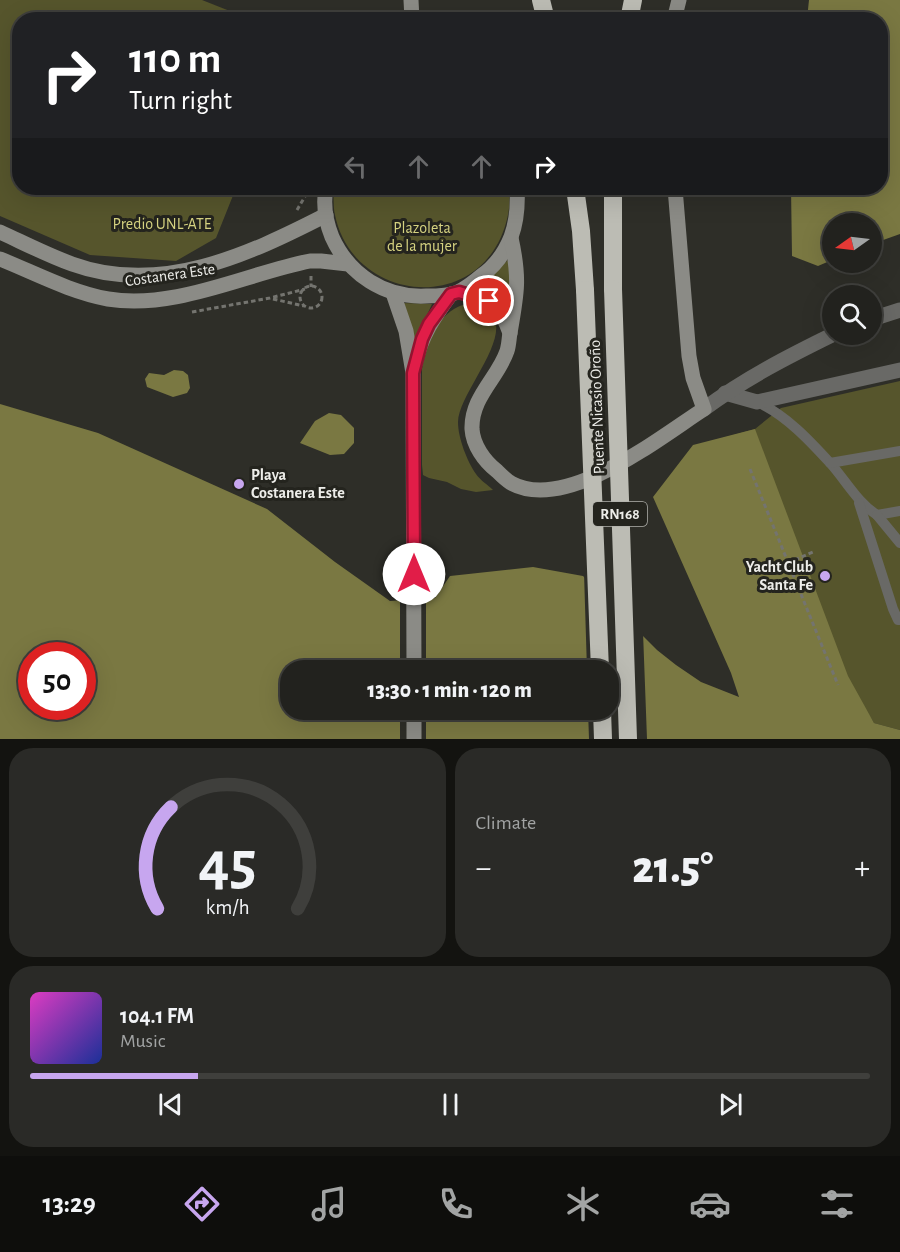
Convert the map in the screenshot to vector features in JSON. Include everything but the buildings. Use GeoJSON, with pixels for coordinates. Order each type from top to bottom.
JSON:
{"type":"FeatureCollection","features":[{"type":"Feature","properties":{"kind":"highway","name":"Puente Nicasio Oroño"},"geometry":{"type":"LineString","coordinates":[[576,195],[585,290],[600,660]]}},
{"type":"Feature","properties":{"kind":"highway","name":"Puente Nicasio Oroño"},"geometry":{"type":"LineString","coordinates":[[613,195],[612,289],[628,739]]}},
{"type":"Feature","properties":{"kind":"highway"},"geometry":{"type":"LineString","coordinates":[[602,720],[603,739]]}},
{"type":"Feature","properties":{"kind":"main road"},"geometry":{"type":"LineString","coordinates":[[326,195],[326,215],[338,251],[348,264],[369,281],[393,293],[413,297],[455,293],[472,295],[495,305],[501,311],[510,333]]}},
{"type":"Feature","properties":{"kind":"main road"},"geometry":{"type":"LineString","coordinates":[[413,373],[422,339],[433,319],[455,293],[488,271],[511,238],[518,212],[517,195]]}},
{"type":"Feature","properties":{"kind":"main road"},"geometry":{"type":"LineString","coordinates":[[511,238],[517,264],[518,286],[508,350],[480,395],[472,429],[477,448],[491,466],[510,482],[523,488],[553,489],[570,486],[618,465],[704,409],[693,378],[689,356],[676,195]]}},
{"type":"Feature","properties":{"kind":"main road","name":"Costanera Este"},"geometry":{"type":"LineString","coordinates":[[0,232],[72,264],[113,273],[159,274],[190,271],[216,264],[279,238],[326,215]]}},
{"type":"Feature","properties":{"kind":"main road","name":"Costanera Este"},"geometry":{"type":"LineString","coordinates":[[0,258],[74,290],[120,300],[144,300],[193,293],[310,261],[348,264]]}},
{"type":"Feature","properties":{"kind":"main road"},"geometry":{"type":"LineString","coordinates":[[393,293],[406,331],[413,373],[414,660]]}},
{"type":"Feature","properties":{"kind":"main road"},"geometry":{"type":"LineString","coordinates":[[414,720],[414,739]]}},
{"type":"Feature","properties":{"kind":"street"},"geometry":{"type":"LineString","coordinates":[[882,316],[900,310]]}},
{"type":"Feature","properties":{"kind":"street"},"geometry":{"type":"LineString","coordinates":[[704,409],[725,393],[822,340]]}},
{"type":"Feature","properties":{"kind":"street"},"geometry":{"type":"LineString","coordinates":[[725,393],[757,402],[900,370]]}},
{"type":"Feature","properties":{"kind":"lane"},"geometry":{"type":"LineString","coordinates":[[757,402],[776,411],[830,463],[868,509],[878,515],[900,543]]}},
{"type":"Feature","properties":{"kind":"lane"},"geometry":{"type":"LineString","coordinates":[[830,463],[900,451]]}},
{"type":"Feature","properties":{"kind":"lane"},"geometry":{"type":"LineString","coordinates":[[857,496],[893,609],[900,620]]}},
{"type":"Feature","properties":{"kind":"lane"},"geometry":{"type":"LineString","coordinates":[[878,515],[900,511]]}},
{"type":"Feature","properties":{"kind":"path"},"geometry":{"type":"LineString","coordinates":[[270,298],[306,307],[316,307],[321,302],[320,292],[315,287],[308,287],[300,295],[301,302],[306,307]]}},
{"type":"Feature","properties":{"kind":"path"},"geometry":{"type":"LineString","coordinates":[[750,469],[838,685]]}},
{"type":"Feature","properties":{"kind":"path"},"geometry":{"type":"LineString","coordinates":[[788,563],[815,551]]}},
{"type":"Feature","properties":{"kind":"green space","name":"Predio UNL-ATE"},"geometry":{"type":"Polygon","coordinates":[[[0,0],[202,0],[232,12],[12,12],[12,195],[233,195],[216,238],[176,261],[90,255],[0,216],[0,0]]]}},
{"type":"Feature","properties":{"kind":"green space","name":"Plazoleta de la mujer"},"geometry":{"type":"Polygon","coordinates":[[[333,195],[510,195],[507,219],[501,237],[485,262],[463,278],[438,286],[411,286],[386,279],[363,264],[346,243],[334,209],[333,195]]]}},
{"type":"Feature","properties":{"kind":"green space"},"geometry":{"type":"Polygon","coordinates":[[[511,257],[509,312],[495,297],[476,290],[511,257]]]}},
{"type":"Feature","properties":{"kind":"green space"},"geometry":{"type":"Polygon","coordinates":[[[401,303],[432,304],[414,344],[401,303]]]}},
{"type":"Feature","properties":{"kind":"green space"},"geometry":{"type":"Polygon","coordinates":[[[470,303],[488,310],[496,322],[495,337],[489,354],[461,407],[458,422],[461,442],[469,463],[478,476],[493,490],[476,492],[423,475],[422,465],[422,369],[427,347],[442,319],[459,306],[470,303]]]}},
{"type":"Feature","properties":{"kind":"green space","name":"Yacht Club Santa Fe"},"geometry":{"type":"Polygon","coordinates":[[[900,381],[900,730],[874,723],[701,444],[755,429],[781,408],[900,381]]]}},
{"type":"Feature","properties":{"kind":"shaded area"},"geometry":{"type":"Polygon","coordinates":[[[809,0],[900,0],[900,234],[882,240],[882,213],[822,213],[822,264],[818,266],[792,256],[791,195],[888,195],[888,12],[808,12],[809,0]]]}},
{"type":"Feature","properties":{"kind":"shaded area"},"geometry":{"type":"Polygon","coordinates":[[[174,370],[183,371],[188,375],[190,388],[187,393],[173,397],[147,387],[145,379],[149,373],[164,375],[174,370]]]}},
{"type":"Feature","properties":{"kind":"shaded area"},"geometry":{"type":"Polygon","coordinates":[[[0,404],[98,433],[267,509],[390,601],[435,598],[450,576],[533,567],[583,576],[657,650],[676,665],[701,682],[739,697],[731,673],[653,497],[693,445],[755,429],[848,676],[874,723],[900,730],[900,739],[0,739],[0,404]]]}},
{"type":"Feature","properties":{"kind":"shaded area"},"geometry":{"type":"Polygon","coordinates":[[[329,413],[341,415],[354,428],[354,443],[344,454],[330,455],[300,443],[315,421],[329,413]]]}},
{"type":"Feature","properties":{"kind":"pier"},"geometry":{"type":"Polygon","coordinates":[[[584,573],[643,632],[647,739],[589,739],[588,720],[619,720],[619,660],[587,660],[584,573]]]}},
{"type":"Feature","properties":{"kind":"pier"},"geometry":{"type":"Polygon","coordinates":[[[426,596],[426,660],[400,660],[400,597],[426,596]]]}},
{"type":"Feature","properties":{"kind":"pier"},"geometry":{"type":"Polygon","coordinates":[[[400,720],[426,720],[426,739],[400,739],[400,720]]]}},
{"type":"Feature","properties":{"kind":"place","name":"Playa Costanera Este"},"geometry":{"type":"Point","coordinates":[239,484]}},
{"type":"Feature","properties":{"kind":"place","name":"Yacht Club Santa Fe"},"geometry":{"type":"Point","coordinates":[825,576]}},
{"type":"Feature","properties":{"kind":"route"},"geometry":{"type":"LineString","coordinates":[[414,574],[413,373],[417,353],[429,324],[451,294],[459,292],[489,301]]}}]}
